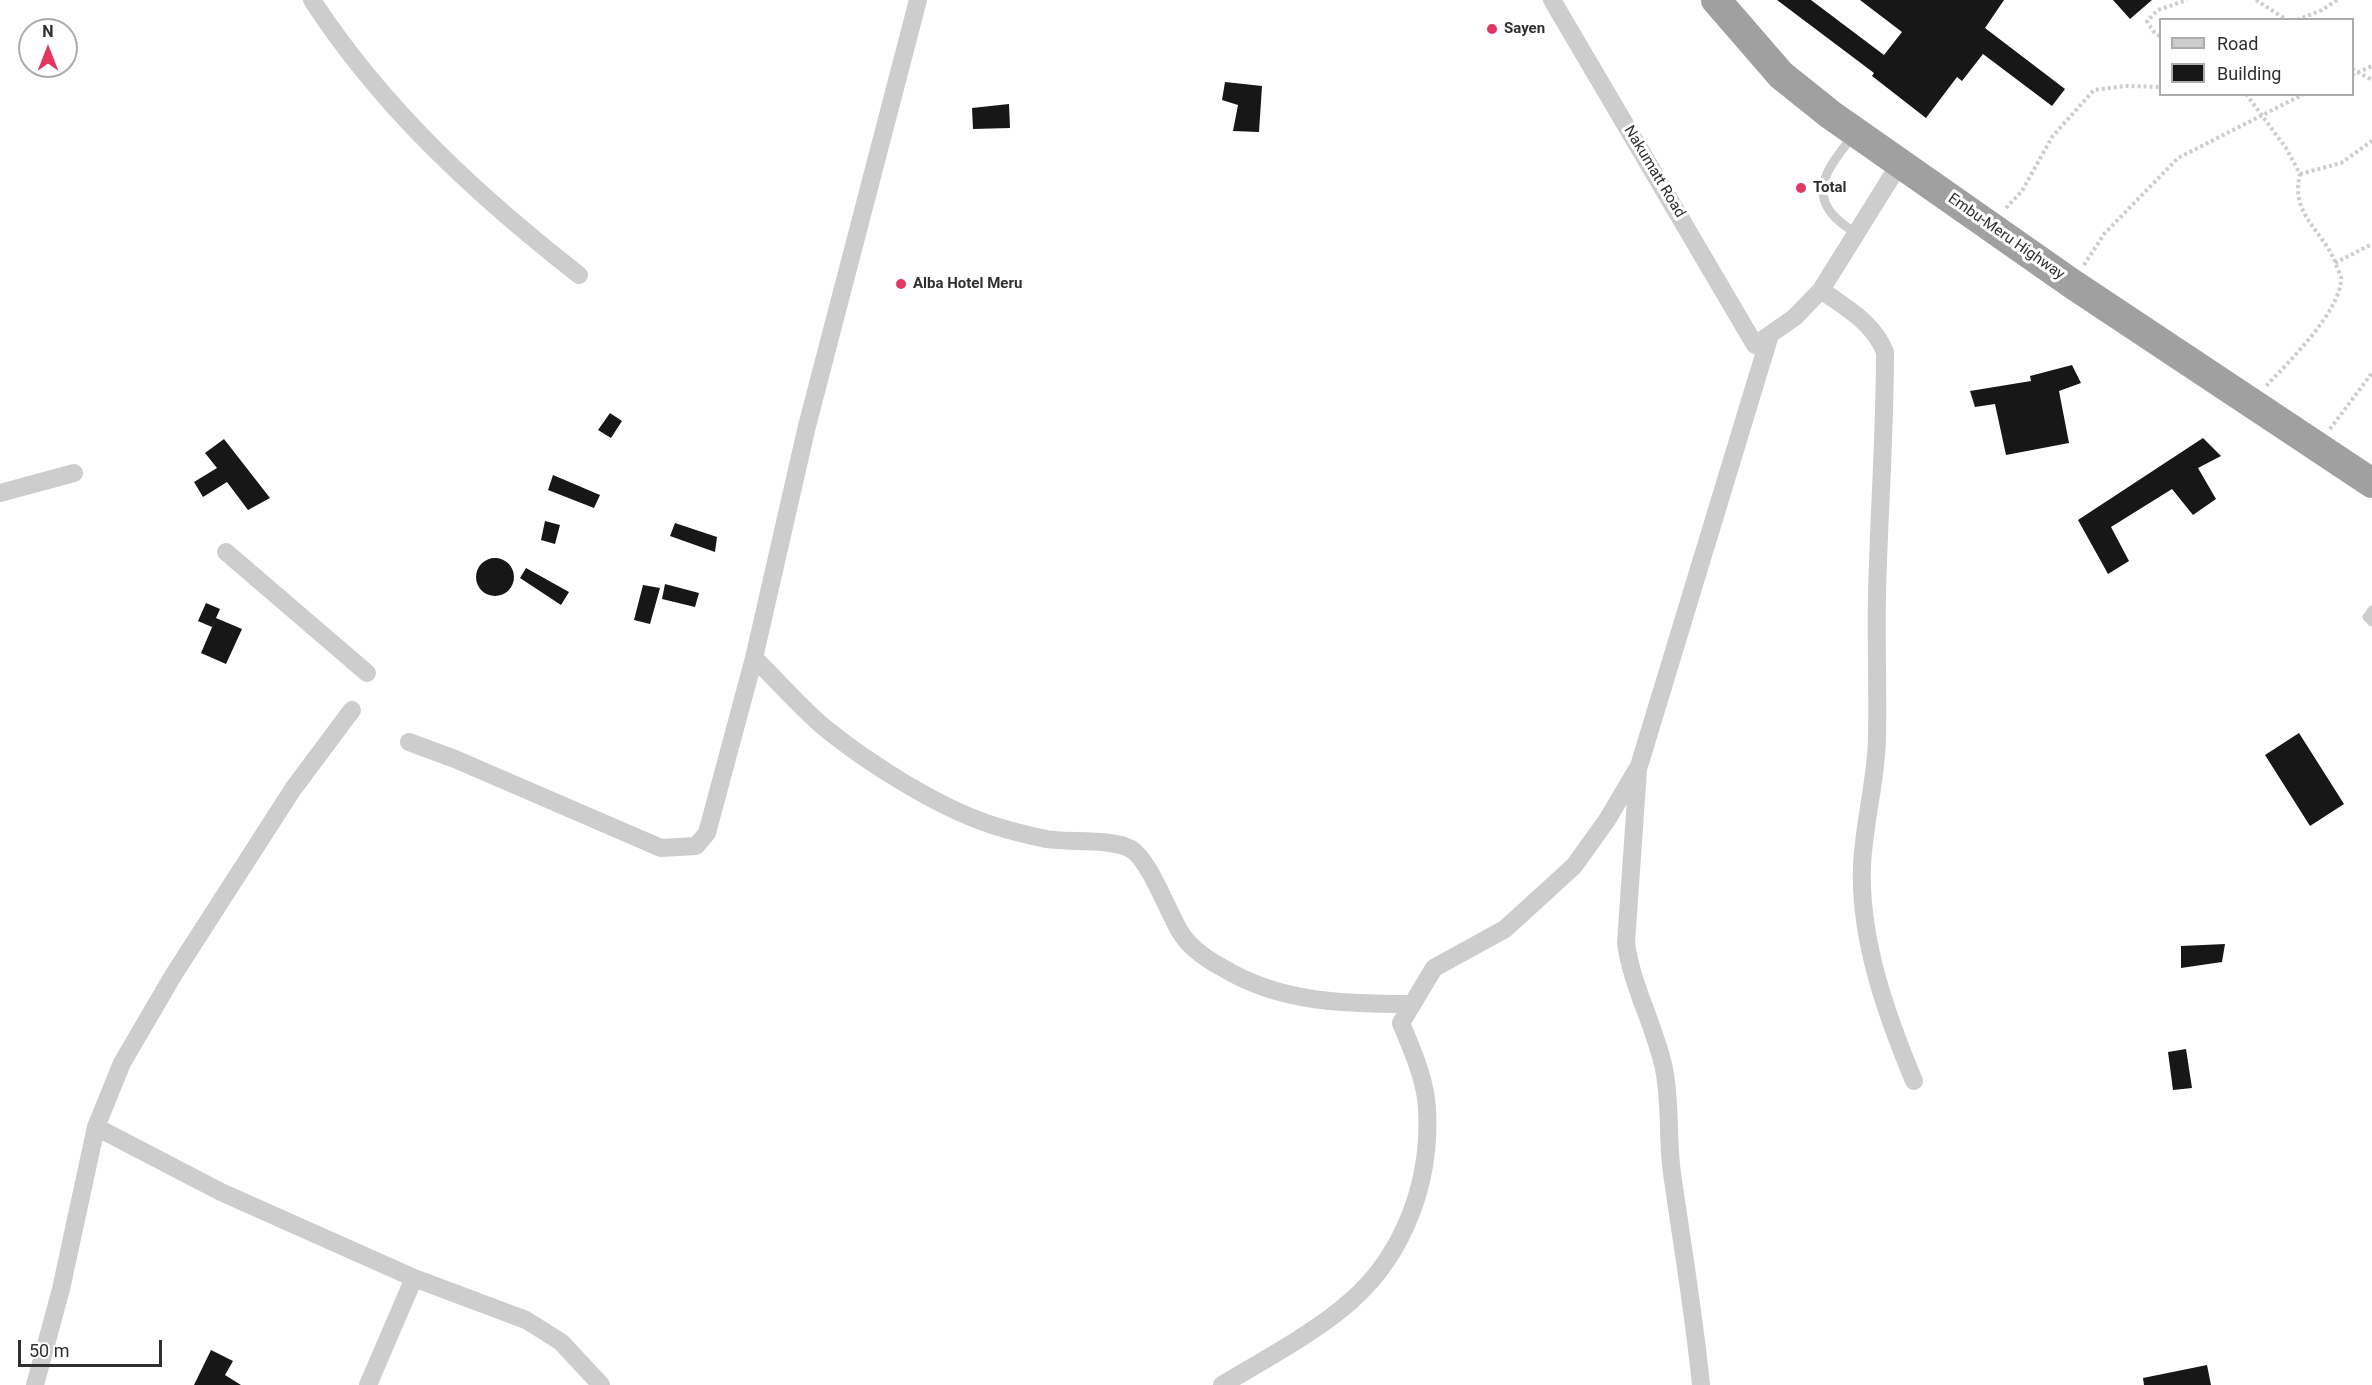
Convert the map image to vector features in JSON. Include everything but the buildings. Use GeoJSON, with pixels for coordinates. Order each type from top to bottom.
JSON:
{"type":"FeatureCollection","features":[{"type":"Feature","properties":{"kind":"highway","name":"Embu-Meru Highway"},"geometry":{"type":"LineString","coordinates":[[1716,0],[1781,75],[1856,132],[2071,283],[2372,483]]}},
{"type":"Feature","properties":{"kind":"street"},"geometry":{"type":"LineString","coordinates":[[312,0],[375,85],[444,159],[531,237],[579,275]]}},
{"type":"Feature","properties":{"kind":"street"},"geometry":{"type":"LineString","coordinates":[[409,742],[456,759],[661,848],[696,846],[707,832],[754,658],[807,426],[918,0]]}},
{"type":"Feature","properties":{"kind":"street","name":"Nakumatt Road"},"geometry":{"type":"LineString","coordinates":[[1552,0],[1762,340]]}},
{"type":"Feature","properties":{"kind":"street"},"geometry":{"type":"LineString","coordinates":[[1701,1385],[1691,1298],[1672,1172],[1668,1093],[1663,1066],[1630,967],[1626,943],[1639,766],[1762,340],[1795,317],[1821,290],[1900,163]]}},
{"type":"Feature","properties":{"kind":"street"},"geometry":{"type":"LineString","coordinates":[[1821,290],[1868,325],[1879,337],[1884,352],[1883,482],[1877,594],[1877,743],[1862,866],[1864,918],[1873,961],[1900,1048],[1914,1081]]}},
{"type":"Feature","properties":{"kind":"street"},"geometry":{"type":"LineString","coordinates":[[0,493],[74,473]]}},
{"type":"Feature","properties":{"kind":"street"},"geometry":{"type":"LineString","coordinates":[[226,552],[367,673]]}},
{"type":"Feature","properties":{"kind":"street"},"geometry":{"type":"LineString","coordinates":[[754,658],[824,727],[871,761],[941,802],[988,824],[1046,839],[1129,848],[1148,865],[1159,894],[1182,935],[1205,958],[1228,971],[1256,985],[1290,996],[1345,1004],[1411,1004]]}},
{"type":"Feature","properties":{"kind":"street"},"geometry":{"type":"LineString","coordinates":[[35,1385],[61,1289],[96,1127],[109,1091],[141,1027],[293,789],[352,710]]}},
{"type":"Feature","properties":{"kind":"street"},"geometry":{"type":"LineString","coordinates":[[1222,1385],[1296,1340],[1352,1300],[1382,1266],[1407,1225],[1422,1182],[1427,1109],[1415,1058],[1401,1023],[1434,968],[1505,929],[1574,866],[1607,820],[1639,766]]}},
{"type":"Feature","properties":{"kind":"street"},"geometry":{"type":"LineString","coordinates":[[96,1127],[221,1192],[414,1278],[526,1320],[561,1342],[601,1385]]}},
{"type":"Feature","properties":{"kind":"street"},"geometry":{"type":"LineString","coordinates":[[368,1385],[414,1278]]}},
{"type":"Feature","properties":{"kind":"lane"},"geometry":{"type":"LineString","coordinates":[[1856,132],[1830,166],[1824,186],[1827,208],[1856,234]]}},
{"type":"Feature","properties":{"kind":"lane"},"geometry":{"type":"LineString","coordinates":[[2372,610],[2367,617],[2372,622]]}},
{"type":"Feature","properties":{"kind":"path"},"geometry":{"type":"LineString","coordinates":[[2159,35],[2153,32],[2147,21],[2158,10],[2187,0]]}},
{"type":"Feature","properties":{"kind":"path"},"geometry":{"type":"LineString","coordinates":[[2256,0],[2284,18]]}},
{"type":"Feature","properties":{"kind":"path"},"geometry":{"type":"LineString","coordinates":[[2302,18],[2322,10],[2337,0]]}},
{"type":"Feature","properties":{"kind":"path"},"geometry":{"type":"LineString","coordinates":[[2355,74],[2372,66]]}},
{"type":"Feature","properties":{"kind":"path"},"geometry":{"type":"LineString","coordinates":[[2355,74],[2372,80]]}},
{"type":"Feature","properties":{"kind":"path"},"geometry":{"type":"LineString","coordinates":[[1989,226],[2022,191],[2052,137],[2094,90],[2125,86],[2159,87]]}},
{"type":"Feature","properties":{"kind":"path"},"geometry":{"type":"LineString","coordinates":[[2247,96],[2286,148],[2300,174],[2296,191],[2301,208],[2331,252],[2341,277],[2336,297],[2308,342],[2250,401]]}},
{"type":"Feature","properties":{"kind":"path"},"geometry":{"type":"LineString","coordinates":[[2071,283],[2104,234],[2178,158],[2300,96]]}},
{"type":"Feature","properties":{"kind":"path"},"geometry":{"type":"LineString","coordinates":[[2300,174],[2341,163],[2372,141]]}},
{"type":"Feature","properties":{"kind":"path"},"geometry":{"type":"LineString","coordinates":[[2335,263],[2372,244]]}},
{"type":"Feature","properties":{"kind":"path"},"geometry":{"type":"LineString","coordinates":[[2319,447],[2372,374]]}},
{"type":"Feature","properties":{"kind":"place","name":"Sayen"},"geometry":{"type":"Point","coordinates":[1492,29]}},
{"type":"Feature","properties":{"kind":"place","name":"Total"},"geometry":{"type":"Point","coordinates":[1801,188]}},
{"type":"Feature","properties":{"kind":"place","name":"Alba Hotel Meru"},"geometry":{"type":"Point","coordinates":[901,284]}}]}
